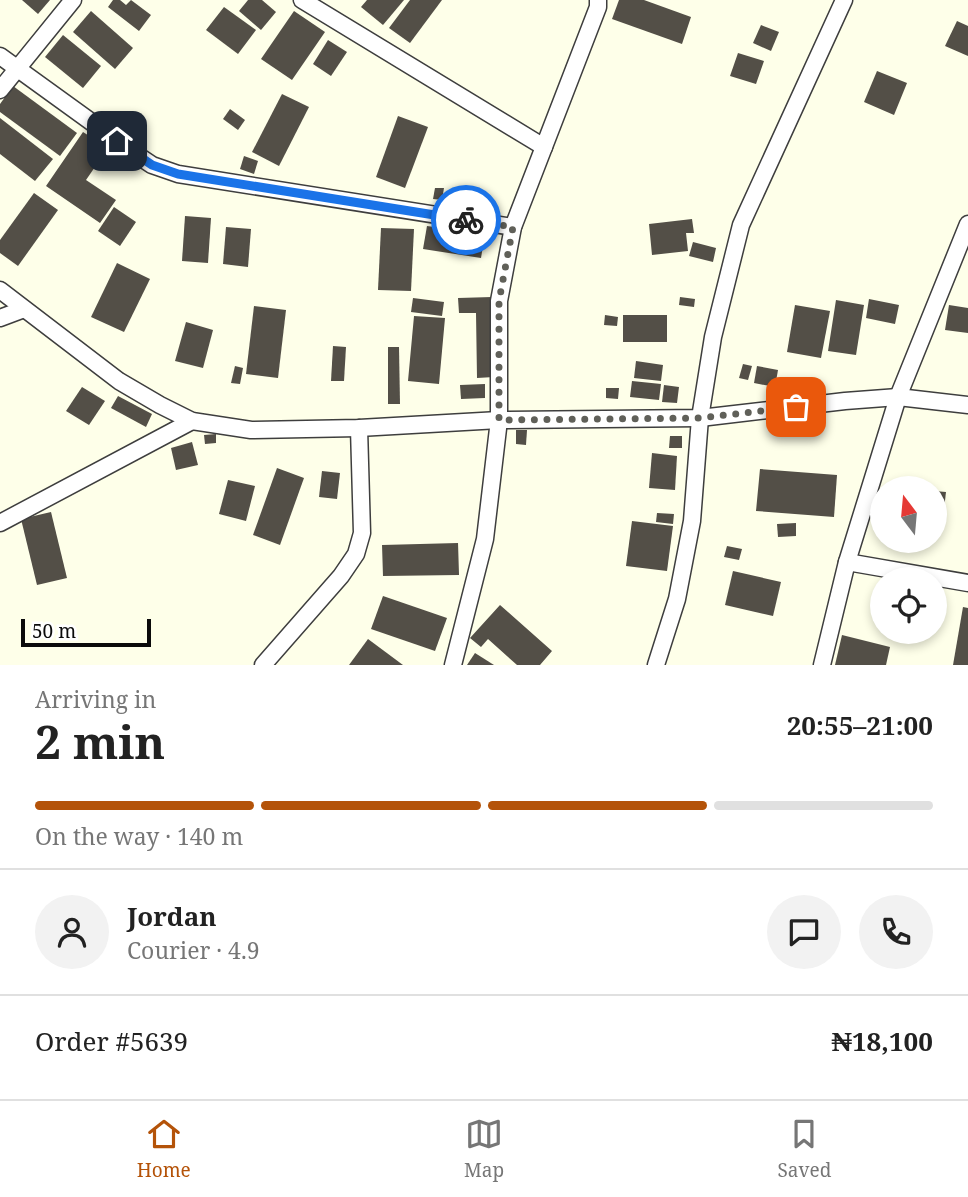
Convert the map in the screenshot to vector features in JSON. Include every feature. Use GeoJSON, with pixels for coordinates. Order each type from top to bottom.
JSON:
{"type":"FeatureCollection","features":[{"type":"Feature","properties":{"kind":"street"},"geometry":{"type":"LineString","coordinates":[[0,90],[73,0]]}},
{"type":"Feature","properties":{"kind":"street"},"geometry":{"type":"LineString","coordinates":[[302,0],[544,147]]}},
{"type":"Feature","properties":{"kind":"street"},"geometry":{"type":"LineString","coordinates":[[453,665],[485,540],[499,420],[499,301],[513,227],[598,7],[598,0]]}},
{"type":"Feature","properties":{"kind":"street"},"geometry":{"type":"LineString","coordinates":[[656,665],[677,598],[692,521],[700,418],[712,337],[741,225],[844,0]]}},
{"type":"Feature","properties":{"kind":"street"},"geometry":{"type":"LineString","coordinates":[[0,56],[152,165],[178,174],[513,227]]}},
{"type":"Feature","properties":{"kind":"street"},"geometry":{"type":"LineString","coordinates":[[822,665],[847,562],[898,397],[968,224]]}},
{"type":"Feature","properties":{"kind":"street"},"geometry":{"type":"LineString","coordinates":[[0,290],[120,381],[192,421],[251,430],[359,428],[499,420],[700,418],[898,397],[968,405]]}},
{"type":"Feature","properties":{"kind":"street"},"geometry":{"type":"LineString","coordinates":[[0,318],[24,309]]}},
{"type":"Feature","properties":{"kind":"street"},"geometry":{"type":"LineString","coordinates":[[0,523],[192,421]]}},
{"type":"Feature","properties":{"kind":"street"},"geometry":{"type":"LineString","coordinates":[[263,665],[341,576],[356,554],[362,533],[359,428]]}},
{"type":"Feature","properties":{"kind":"street"},"geometry":{"type":"LineString","coordinates":[[847,562],[968,583]]}},
{"type":"Feature","properties":{"kind":"building"},"geometry":{"type":"Polygon","coordinates":[[[22,0],[50,0],[38,14],[22,0]]]}},
{"type":"Feature","properties":{"kind":"building"},"geometry":{"type":"Polygon","coordinates":[[[113,0],[120,0],[126,5],[131,0],[151,15],[139,31],[108,7],[113,0]]]}},
{"type":"Feature","properties":{"kind":"building"},"geometry":{"type":"Polygon","coordinates":[[[248,0],[262,0],[276,12],[261,30],[239,11],[248,0]]]}},
{"type":"Feature","properties":{"kind":"building"},"geometry":{"type":"Polygon","coordinates":[[[367,0],[404,0],[383,25],[361,7],[367,0]]]}},
{"type":"Feature","properties":{"kind":"building"},"geometry":{"type":"Polygon","coordinates":[[[410,0],[442,0],[410,43],[389,28],[410,0]]]}},
{"type":"Feature","properties":{"kind":"building"},"geometry":{"type":"Polygon","coordinates":[[[619,0],[644,0],[691,17],[682,44],[612,19],[619,0]]]}},
{"type":"Feature","properties":{"kind":"building"},"geometry":{"type":"Polygon","coordinates":[[[224,7],[256,30],[238,54],[206,30],[224,7]]]}},
{"type":"Feature","properties":{"kind":"building"},"geometry":{"type":"Polygon","coordinates":[[[91,11],[133,48],[115,69],[73,32],[91,11]]]}},
{"type":"Feature","properties":{"kind":"building"},"geometry":{"type":"Polygon","coordinates":[[[294,11],[325,32],[292,80],[261,59],[294,11]]]}},
{"type":"Feature","properties":{"kind":"building"},"geometry":{"type":"Polygon","coordinates":[[[957,21],[968,26],[968,56],[945,46],[957,21]]]}},
{"type":"Feature","properties":{"kind":"building"},"geometry":{"type":"Polygon","coordinates":[[[761,25],[779,32],[771,51],[753,43],[761,25]]]}},
{"type":"Feature","properties":{"kind":"building"},"geometry":{"type":"Polygon","coordinates":[[[63,35],[101,66],[83,88],[45,57],[63,35]]]}},
{"type":"Feature","properties":{"kind":"building"},"geometry":{"type":"Polygon","coordinates":[[[328,40],[347,52],[331,76],[313,64],[328,40]]]}},
{"type":"Feature","properties":{"kind":"building"},"geometry":{"type":"Polygon","coordinates":[[[738,53],[764,61],[756,84],[730,76],[738,53]]]}},
{"type":"Feature","properties":{"kind":"building"},"geometry":{"type":"Polygon","coordinates":[[[877,71],[907,83],[894,115],[864,102],[877,71]]]}},
{"type":"Feature","properties":{"kind":"building"},"geometry":{"type":"Polygon","coordinates":[[[13,86],[77,133],[60,156],[0,112],[0,104],[13,86]]]}},
{"type":"Feature","properties":{"kind":"building"},"geometry":{"type":"Polygon","coordinates":[[[282,94],[309,107],[279,166],[252,152],[282,94]]]}},
{"type":"Feature","properties":{"kind":"building"},"geometry":{"type":"Polygon","coordinates":[[[230,109],[245,120],[238,130],[223,119],[230,109]]]}},
{"type":"Feature","properties":{"kind":"building"},"geometry":{"type":"Polygon","coordinates":[[[398,116],[428,127],[405,188],[376,177],[398,116]]]}},
{"type":"Feature","properties":{"kind":"building"},"geometry":{"type":"Polygon","coordinates":[[[0,118],[53,159],[35,181],[0,154],[0,118]]]}},
{"type":"Feature","properties":{"kind":"building"},"geometry":{"type":"Polygon","coordinates":[[[83,132],[108,148],[86,180],[116,200],[100,223],[46,186],[83,132]]]}},
{"type":"Feature","properties":{"kind":"building"},"geometry":{"type":"Polygon","coordinates":[[[244,156],[258,161],[254,174],[240,169],[244,156]]]}},
{"type":"Feature","properties":{"kind":"building"},"geometry":{"type":"Polygon","coordinates":[[[435,188],[444,188],[442,200],[433,199],[435,188]]]}},
{"type":"Feature","properties":{"kind":"building"},"geometry":{"type":"Polygon","coordinates":[[[34,193],[58,210],[18,266],[0,253],[0,240],[34,193]]]}},
{"type":"Feature","properties":{"kind":"building"},"geometry":{"type":"Polygon","coordinates":[[[114,207],[136,222],[120,246],[98,231],[114,207]]]}},
{"type":"Feature","properties":{"kind":"building"},"geometry":{"type":"Polygon","coordinates":[[[185,216],[211,218],[208,263],[182,261],[185,216]]]}},
{"type":"Feature","properties":{"kind":"building"},"geometry":{"type":"Polygon","coordinates":[[[692,219],[694,233],[686,233],[688,251],[652,255],[649,224],[692,219]]]}},
{"type":"Feature","properties":{"kind":"building"},"geometry":{"type":"Polygon","coordinates":[[[427,226],[485,234],[481,258],[423,249],[427,226]]]}},
{"type":"Feature","properties":{"kind":"building"},"geometry":{"type":"Polygon","coordinates":[[[226,227],[251,229],[248,267],[223,264],[226,227]]]}},
{"type":"Feature","properties":{"kind":"building"},"geometry":{"type":"Polygon","coordinates":[[[381,228],[414,229],[411,291],[378,290],[381,228]]]}},
{"type":"Feature","properties":{"kind":"building"},"geometry":{"type":"Polygon","coordinates":[[[693,242],[716,248],[713,262],[689,256],[693,242]]]}},
{"type":"Feature","properties":{"kind":"building"},"geometry":{"type":"Polygon","coordinates":[[[117,263],[150,279],[124,332],[91,317],[117,263]]]}},
{"type":"Feature","properties":{"kind":"building"},"geometry":{"type":"Polygon","coordinates":[[[492,297],[494,377],[477,378],[476,313],[459,313],[458,298],[492,297]]]}},
{"type":"Feature","properties":{"kind":"building"},"geometry":{"type":"Polygon","coordinates":[[[680,297],[695,299],[694,307],[679,305],[680,297]]]}},
{"type":"Feature","properties":{"kind":"building"},"geometry":{"type":"Polygon","coordinates":[[[413,298],[444,302],[442,316],[411,312],[413,298]]]}},
{"type":"Feature","properties":{"kind":"building"},"geometry":{"type":"Polygon","coordinates":[[[869,299],[899,305],[895,324],[866,318],[869,299]]]}},
{"type":"Feature","properties":{"kind":"building"},"geometry":{"type":"Polygon","coordinates":[[[836,300],[864,305],[856,355],[828,351],[836,300]]]}},
{"type":"Feature","properties":{"kind":"building"},"geometry":{"type":"Polygon","coordinates":[[[795,305],[830,311],[821,358],[787,352],[795,305]]]}},
{"type":"Feature","properties":{"kind":"building"},"geometry":{"type":"Polygon","coordinates":[[[949,305],[968,308],[968,333],[945,330],[949,305]]]}},
{"type":"Feature","properties":{"kind":"building"},"geometry":{"type":"Polygon","coordinates":[[[254,306],[286,310],[278,378],[246,374],[254,306]]]}},
{"type":"Feature","properties":{"kind":"building"},"geometry":{"type":"Polygon","coordinates":[[[605,315],[618,317],[617,326],[604,325],[605,315]]]}},
{"type":"Feature","properties":{"kind":"building"},"geometry":{"type":"Polygon","coordinates":[[[623,315],[667,315],[667,342],[623,342],[623,315]]]}},
{"type":"Feature","properties":{"kind":"building"},"geometry":{"type":"Polygon","coordinates":[[[414,316],[445,318],[439,384],[408,381],[414,316]]]}},
{"type":"Feature","properties":{"kind":"building"},"geometry":{"type":"Polygon","coordinates":[[[186,322],[213,330],[203,368],[175,361],[186,322]]]}},
{"type":"Feature","properties":{"kind":"building"},"geometry":{"type":"Polygon","coordinates":[[[333,346],[346,347],[344,381],[331,381],[333,346]]]}},
{"type":"Feature","properties":{"kind":"building"},"geometry":{"type":"Polygon","coordinates":[[[388,347],[399,347],[400,404],[388,404],[388,347]]]}},
{"type":"Feature","properties":{"kind":"building"},"geometry":{"type":"Polygon","coordinates":[[[636,361],[663,365],[661,381],[634,378],[636,361]]]}},
{"type":"Feature","properties":{"kind":"building"},"geometry":{"type":"Polygon","coordinates":[[[743,364],[752,366],[748,380],[739,378],[743,364]]]}},
{"type":"Feature","properties":{"kind":"building"},"geometry":{"type":"Polygon","coordinates":[[[235,366],[243,368],[240,384],[231,383],[235,366]]]}},
{"type":"Feature","properties":{"kind":"building"},"geometry":{"type":"Polygon","coordinates":[[[757,366],[778,370],[775,387],[754,383],[757,366]]]}},
{"type":"Feature","properties":{"kind":"building"},"geometry":{"type":"Polygon","coordinates":[[[632,381],[661,384],[659,400],[630,397],[632,381]]]}},
{"type":"Feature","properties":{"kind":"building"},"geometry":{"type":"Polygon","coordinates":[[[485,384],[485,398],[461,399],[460,385],[485,384]]]}},
{"type":"Feature","properties":{"kind":"building"},"geometry":{"type":"Polygon","coordinates":[[[664,385],[679,387],[677,403],[662,402],[664,385]]]}},
{"type":"Feature","properties":{"kind":"building"},"geometry":{"type":"Polygon","coordinates":[[[82,387],[105,401],[89,425],[66,411],[82,387]]]}},
{"type":"Feature","properties":{"kind":"building"},"geometry":{"type":"Polygon","coordinates":[[[606,388],[619,388],[618,399],[606,398],[606,388]]]}},
{"type":"Feature","properties":{"kind":"building"},"geometry":{"type":"Polygon","coordinates":[[[118,396],[152,414],[146,427],[111,408],[118,396]]]}},
{"type":"Feature","properties":{"kind":"building"},"geometry":{"type":"Polygon","coordinates":[[[516,430],[527,430],[526,445],[516,444],[516,430]]]}},
{"type":"Feature","properties":{"kind":"building"},"geometry":{"type":"Polygon","coordinates":[[[216,434],[216,443],[205,444],[204,435],[216,434]]]}},
{"type":"Feature","properties":{"kind":"building"},"geometry":{"type":"Polygon","coordinates":[[[670,436],[682,436],[682,448],[669,448],[670,436]]]}},
{"type":"Feature","properties":{"kind":"building"},"geometry":{"type":"Polygon","coordinates":[[[192,442],[198,465],[176,470],[171,448],[192,442]]]}},
{"type":"Feature","properties":{"kind":"building"},"geometry":{"type":"Polygon","coordinates":[[[652,453],[677,456],[675,490],[649,488],[652,453]]]}},
{"type":"Feature","properties":{"kind":"building"},"geometry":{"type":"Polygon","coordinates":[[[277,468],[304,478],[280,545],[253,535],[277,468]]]}},
{"type":"Feature","properties":{"kind":"building"},"geometry":{"type":"Polygon","coordinates":[[[760,469],[837,475],[834,517],[756,511],[760,469]]]}},
{"type":"Feature","properties":{"kind":"building"},"geometry":{"type":"Polygon","coordinates":[[[322,471],[340,473],[337,499],[319,497],[322,471]]]}},
{"type":"Feature","properties":{"kind":"building"},"geometry":{"type":"Polygon","coordinates":[[[228,480],[255,486],[246,521],[219,514],[228,480]]]}},
{"type":"Feature","properties":{"kind":"building"},"geometry":{"type":"Polygon","coordinates":[[[51,512],[67,578],[37,585],[21,519],[51,512]]]}},
{"type":"Feature","properties":{"kind":"building"},"geometry":{"type":"Polygon","coordinates":[[[657,513],[674,514],[673,524],[656,522],[657,513]]]}},
{"type":"Feature","properties":{"kind":"building"},"geometry":{"type":"Polygon","coordinates":[[[632,521],[673,526],[667,571],[626,566],[632,521]]]}},
{"type":"Feature","properties":{"kind":"building"},"geometry":{"type":"Polygon","coordinates":[[[796,523],[796,536],[778,537],[777,524],[796,523]]]}},
{"type":"Feature","properties":{"kind":"building"},"geometry":{"type":"Polygon","coordinates":[[[458,543],[459,575],[383,576],[382,545],[458,543]]]}},
{"type":"Feature","properties":{"kind":"building"},"geometry":{"type":"Polygon","coordinates":[[[727,546],[742,549],[739,560],[724,557],[727,546]]]}},
{"type":"Feature","properties":{"kind":"building"},"geometry":{"type":"Polygon","coordinates":[[[733,571],[781,582],[773,616],[725,605],[733,571]]]}},
{"type":"Feature","properties":{"kind":"building"},"geometry":{"type":"Polygon","coordinates":[[[383,596],[447,618],[435,651],[371,629],[383,596]]]}},
{"type":"Feature","properties":{"kind":"building"},"geometry":{"type":"Polygon","coordinates":[[[500,605],[552,651],[540,665],[517,665],[488,639],[481,647],[470,638],[500,605]]]}},
{"type":"Feature","properties":{"kind":"building"},"geometry":{"type":"Polygon","coordinates":[[[963,607],[968,608],[968,665],[953,665],[963,607]]]}},
{"type":"Feature","properties":{"kind":"building"},"geometry":{"type":"Polygon","coordinates":[[[842,635],[890,647],[886,665],[835,665],[842,635]]]}},
{"type":"Feature","properties":{"kind":"building"},"geometry":{"type":"Polygon","coordinates":[[[368,639],[403,665],[349,665],[368,639]]]}},
{"type":"Feature","properties":{"kind":"building"},"geometry":{"type":"Polygon","coordinates":[[[475,653],[494,665],[467,665],[475,653]]]}},
{"type":"Feature","properties":{"kind":"way so far"},"geometry":{"type":"LineString","coordinates":[[466,220],[513,227],[499,301],[499,420],[700,418],[796,407]]}},
{"type":"Feature","properties":{"kind":"route"},"geometry":{"type":"LineString","coordinates":[[117,141],[152,165],[178,174],[466,220]]}}]}
